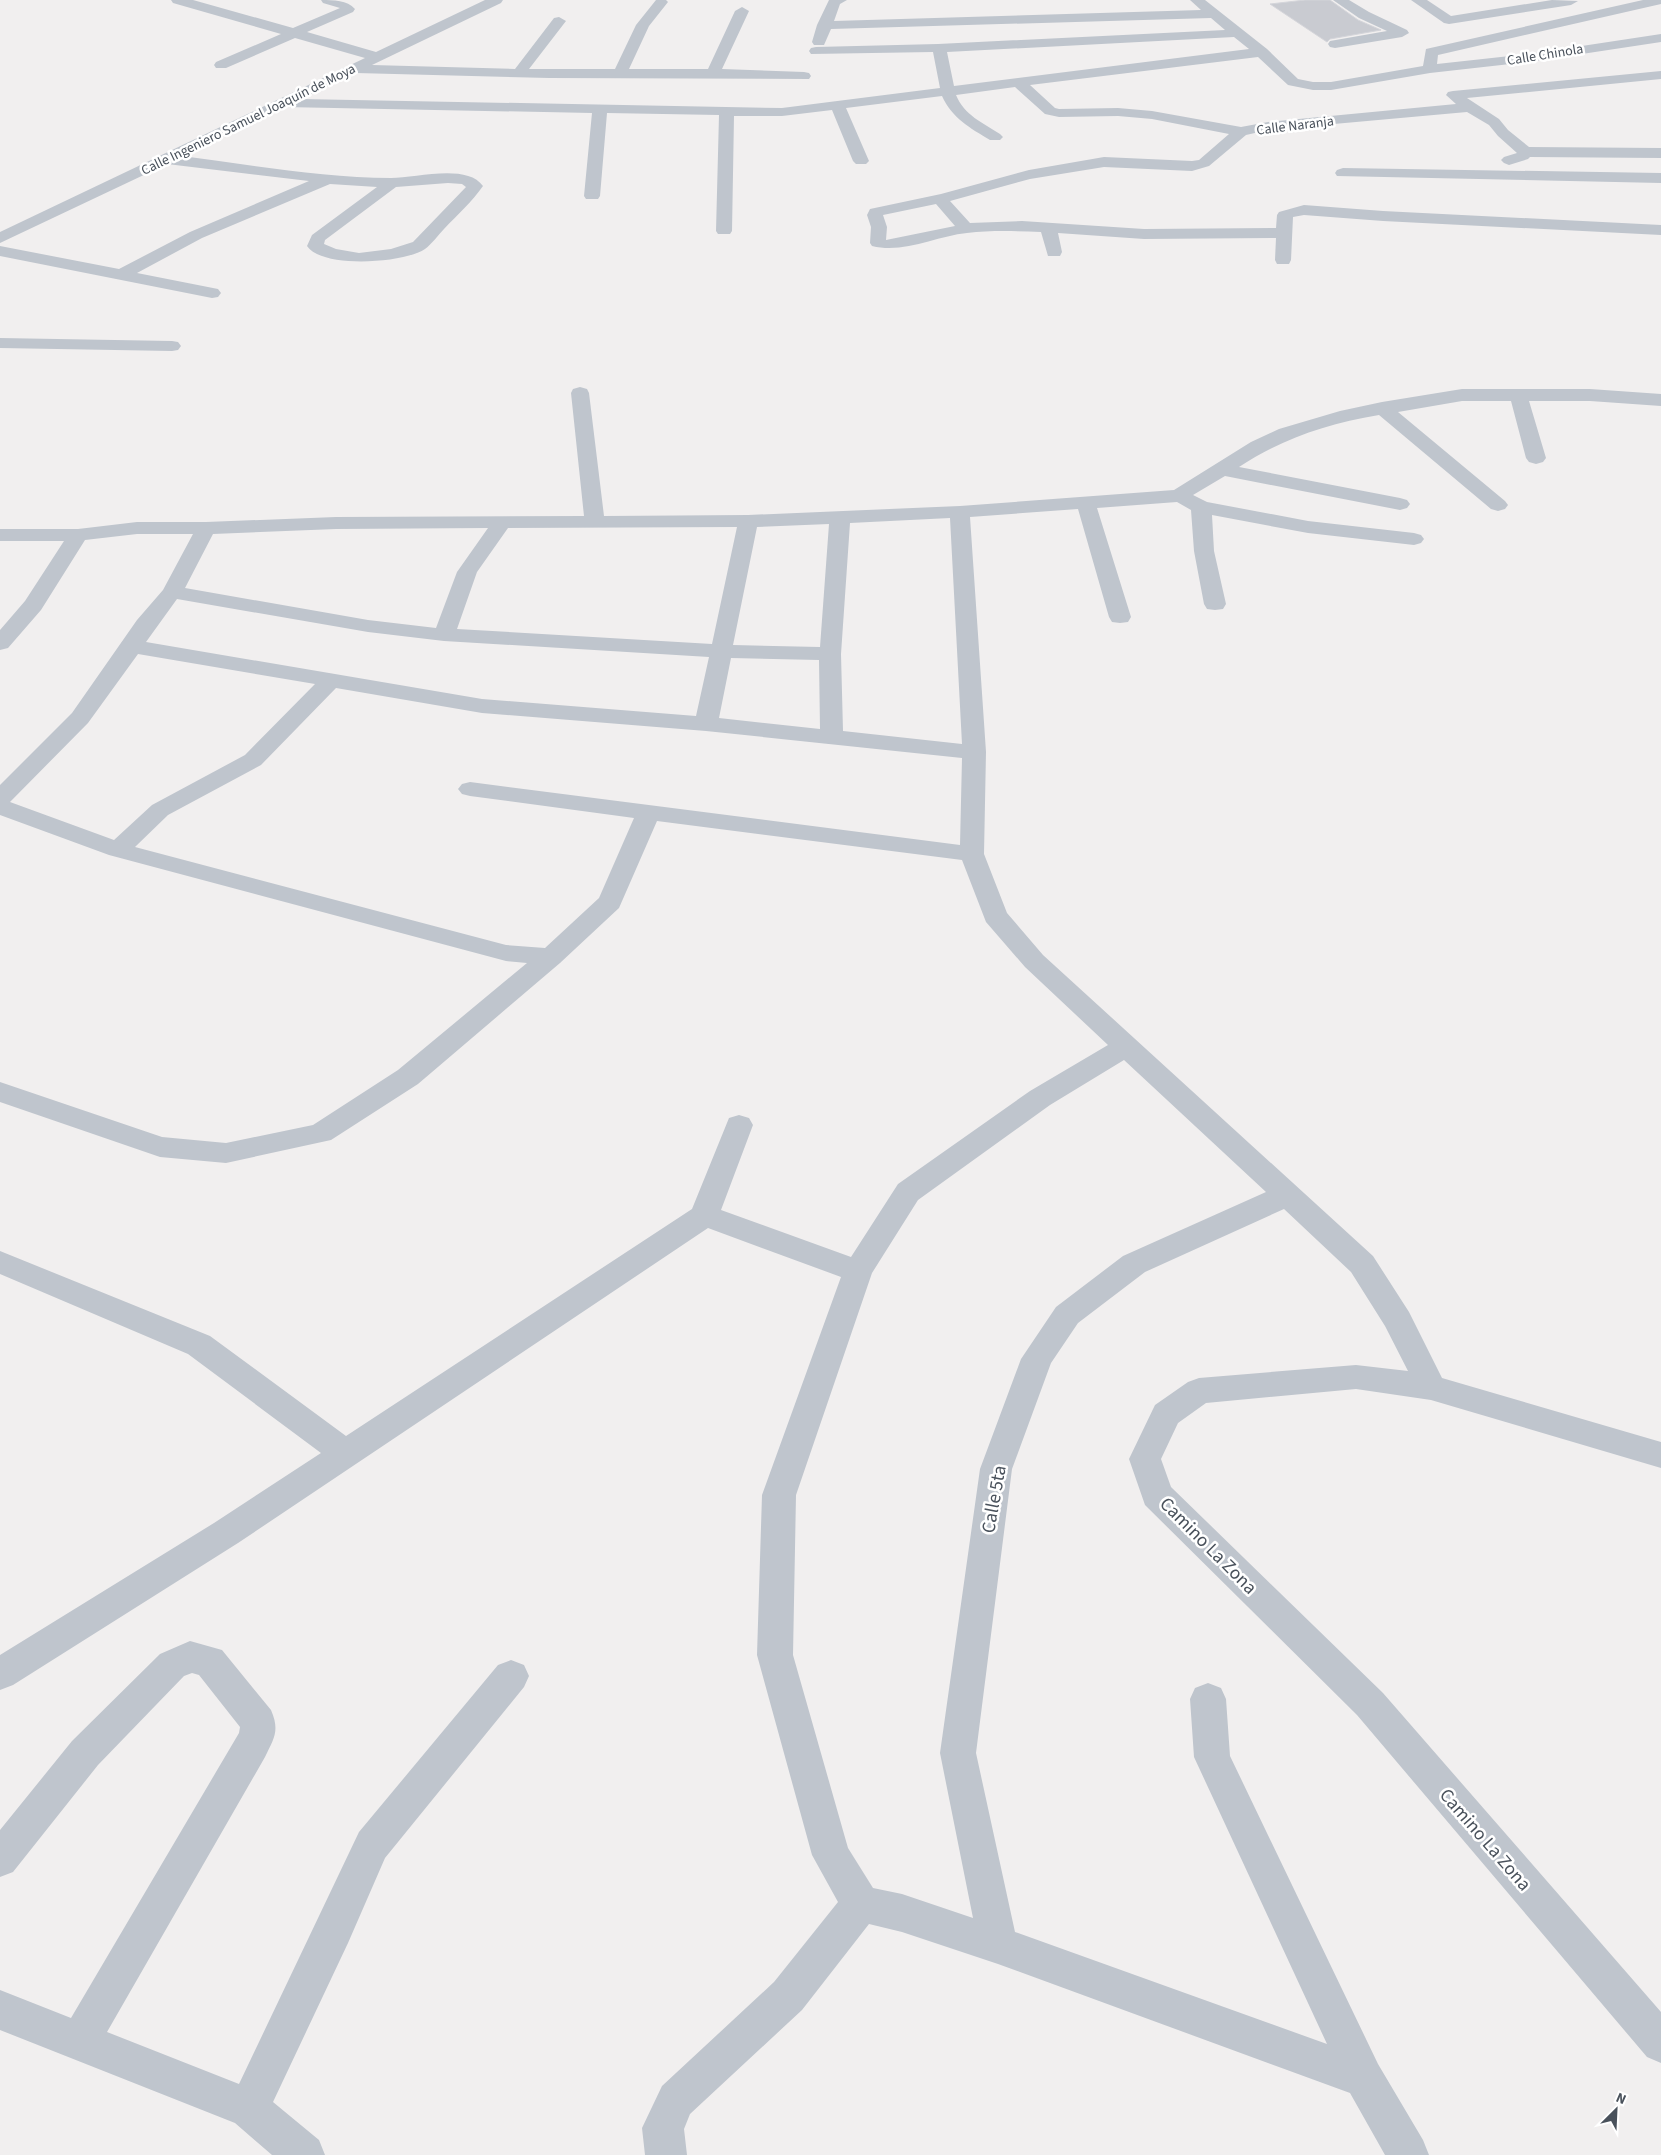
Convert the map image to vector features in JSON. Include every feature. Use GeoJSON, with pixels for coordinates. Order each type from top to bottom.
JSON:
{"type":"FeatureCollection","features":[{"type":"Feature","properties":{"kind":"street"},"geometry":{"type":"LineString","coordinates":[[178,0],[378,57]]}},
{"type":"Feature","properties":{"kind":"street"},"geometry":{"type":"LineString","coordinates":[[221,65],[296,34],[348,9],[345,5],[328,0]]}},
{"type":"Feature","properties":{"kind":"street","name":"Calle Ingeniero Samuel Joaquín de Moya"},"geometry":{"type":"LineString","coordinates":[[0,238],[496,0]]}},
{"type":"Feature","properties":{"kind":"street"},"geometry":{"type":"LineString","coordinates":[[804,109],[807,91],[804,76],[816,51],[834,2],[840,0]]}},
{"type":"Feature","properties":{"kind":"street","name":"Calle Chinola"},"geometry":{"type":"LineString","coordinates":[[1197,0],[1262,52],[1293,82],[1313,86],[1331,86],[1430,69],[1529,58],[1661,38]]}},
{"type":"Feature","properties":{"kind":"street"},"geometry":{"type":"LineString","coordinates":[[1335,44],[1402,33],[1364,15],[1340,0]]}},
{"type":"Feature","properties":{"kind":"street"},"geometry":{"type":"LineString","coordinates":[[1418,0],[1449,20],[1575,0]]}},
{"type":"Feature","properties":{"kind":"street"},"geometry":{"type":"LineString","coordinates":[[1661,0],[1632,2],[1431,52],[1430,69],[1437,80],[1453,95],[1494,122],[1503,133],[1525,152],[1661,152]]}},
{"type":"Feature","properties":{"kind":"street"},"geometry":{"type":"LineString","coordinates":[[620,73],[643,25],[661,2]]}},
{"type":"Feature","properties":{"kind":"street"},"geometry":{"type":"LineString","coordinates":[[1632,2],[1655,18]]}},
{"type":"Feature","properties":{"kind":"street"},"geometry":{"type":"LineString","coordinates":[[460,5],[475,10]]}},
{"type":"Feature","properties":{"kind":"street"},"geometry":{"type":"LineString","coordinates":[[1007,6],[1028,42],[1038,70]]}},
{"type":"Feature","properties":{"kind":"street"},"geometry":{"type":"LineString","coordinates":[[923,22],[924,8]]}},
{"type":"Feature","properties":{"kind":"street"},"geometry":{"type":"LineString","coordinates":[[713,73],[742,11]]}},
{"type":"Feature","properties":{"kind":"street"},"geometry":{"type":"LineString","coordinates":[[824,26],[1214,14]]}},
{"type":"Feature","properties":{"kind":"street"},"geometry":{"type":"LineString","coordinates":[[519,73],[559,21]]}},
{"type":"Feature","properties":{"kind":"street"},"geometry":{"type":"LineString","coordinates":[[816,51],[938,48],[1238,33]]}},
{"type":"Feature","properties":{"kind":"street"},"geometry":{"type":"LineString","coordinates":[[938,48],[943,58],[952,102],[963,116],[994,137]]}},
{"type":"Feature","properties":{"kind":"street"},"geometry":{"type":"LineString","coordinates":[[280,103],[782,112],[1018,82],[1038,70],[1262,52]]}},
{"type":"Feature","properties":{"kind":"street"},"geometry":{"type":"LineString","coordinates":[[352,69],[519,73],[713,73],[804,76]]}},
{"type":"Feature","properties":{"kind":"street"},"geometry":{"type":"LineString","coordinates":[[1453,95],[1661,75]]}},
{"type":"Feature","properties":{"kind":"street"},"geometry":{"type":"LineString","coordinates":[[1018,82],[1050,111],[1059,113],[1118,112],[1152,115],[1241,132]]}},
{"type":"Feature","properties":{"kind":"street"},"geometry":{"type":"LineString","coordinates":[[837,105],[861,161]]}},
{"type":"Feature","properties":{"kind":"street","name":"Calle Naranja"},"geometry":{"type":"LineString","coordinates":[[966,228],[888,245],[878,243],[879,227],[875,215],[876,212],[943,198],[1029,175],[1104,162],[1192,166],[1204,163],[1241,132],[1268,126],[1470,107]]}},
{"type":"Feature","properties":{"kind":"street"},"geometry":{"type":"LineString","coordinates":[[592,196],[600,109]]}},
{"type":"Feature","properties":{"kind":"street"},"geometry":{"type":"LineString","coordinates":[[724,231],[727,110]]}},
{"type":"Feature","properties":{"kind":"street"},"geometry":{"type":"LineString","coordinates":[[1501,175],[1495,168],[1495,164],[1503,160],[1522,156],[1525,152]]}},
{"type":"Feature","properties":{"kind":"street"},"geometry":{"type":"LineString","coordinates":[[164,159],[329,179],[392,183],[448,178],[466,180],[475,186],[419,246],[393,254],[359,258],[332,253],[316,246],[318,238],[392,183]]}},
{"type":"Feature","properties":{"kind":"street"},"geometry":{"type":"LineString","coordinates":[[1344,173],[1661,178]]}},
{"type":"Feature","properties":{"kind":"street"},"geometry":{"type":"LineString","coordinates":[[121,275],[203,231],[329,179]]}},
{"type":"Feature","properties":{"kind":"street"},"geometry":{"type":"LineString","coordinates":[[943,198],[942,202],[966,228],[1048,227],[1144,234],[1284,234]]}},
{"type":"Feature","properties":{"kind":"street"},"geometry":{"type":"LineString","coordinates":[[1283,260],[1285,215],[1304,210],[1383,216],[1661,230]]}},
{"type":"Feature","properties":{"kind":"street"},"geometry":{"type":"LineString","coordinates":[[1048,227],[1054,252]]}},
{"type":"Feature","properties":{"kind":"street"},"geometry":{"type":"LineString","coordinates":[[0,251],[212,293]]}},
{"type":"Feature","properties":{"kind":"street"},"geometry":{"type":"LineString","coordinates":[[0,343],[172,346]]}},
{"type":"Feature","properties":{"kind":"street"},"geometry":{"type":"LineString","coordinates":[[580,393],[595,522]]}},
{"type":"Feature","properties":{"kind":"street"},"geometry":{"type":"LineString","coordinates":[[1518,394],[1536,458]]}},
{"type":"Feature","properties":{"kind":"street"},"geometry":{"type":"LineString","coordinates":[[0,535],[78,535],[136,528],[206,528],[336,523],[748,522],[960,512],[1179,496],[1258,446],[1286,433],[1347,415],[1382,408],[1462,395],[1590,395],[1661,400]]}},
{"type":"Feature","properties":{"kind":"street"},"geometry":{"type":"LineString","coordinates":[[1382,408],[1498,504]]}},
{"type":"Feature","properties":{"kind":"street"},"geometry":{"type":"LineString","coordinates":[[1221,469],[1400,504]]}},
{"type":"Feature","properties":{"kind":"street"},"geometry":{"type":"LineString","coordinates":[[1179,496],[1201,507],[1308,527],[1414,539]]}},
{"type":"Feature","properties":{"kind":"street"},"geometry":{"type":"LineString","coordinates":[[1086,503],[1120,617]]}},
{"type":"Feature","properties":{"kind":"street"},"geometry":{"type":"LineString","coordinates":[[1201,507],[1204,551],[1215,604]]}},
{"type":"Feature","properties":{"kind":"street"},"geometry":{"type":"LineString","coordinates":[[960,512],[974,752],[972,854],[995,916],[1034,961],[1362,1264],[1398,1320],[1431,1387]]}},
{"type":"Feature","properties":{"kind":"street"},"geometry":{"type":"LineString","coordinates":[[832,737],[830,654],[840,518]]}},
{"type":"Feature","properties":{"kind":"street"},"geometry":{"type":"LineString","coordinates":[[706,724],[748,522]]}},
{"type":"Feature","properties":{"kind":"street"},"geometry":{"type":"LineString","coordinates":[[444,635],[468,572],[502,524]]}},
{"type":"Feature","properties":{"kind":"street"},"geometry":{"type":"LineString","coordinates":[[0,798],[80,718],[145,625],[172,592],[206,528]]}},
{"type":"Feature","properties":{"kind":"street"},"geometry":{"type":"LineString","coordinates":[[0,643],[33,605],[78,535]]}},
{"type":"Feature","properties":{"kind":"street"},"geometry":{"type":"LineString","coordinates":[[172,592],[368,626],[444,635],[720,651],[830,654]]}},
{"type":"Feature","properties":{"kind":"street"},"geometry":{"type":"LineString","coordinates":[[132,646],[482,706],[706,724],[974,752]]}},
{"type":"Feature","properties":{"kind":"street"},"geometry":{"type":"LineString","coordinates":[[118,850],[160,810],[253,760],[330,680]]}},
{"type":"Feature","properties":{"kind":"street"},"geometry":{"type":"LineString","coordinates":[[470,789],[972,854]]}},
{"type":"Feature","properties":{"kind":"street"},"geometry":{"type":"LineString","coordinates":[[0,807],[118,850],[506,953],[551,957]]}},
{"type":"Feature","properties":{"kind":"street"},"geometry":{"type":"LineString","coordinates":[[0,1092],[160,1146],[226,1153],[321,1133],[408,1077],[551,957],[610,902],[649,811]]}},
{"type":"Feature","properties":{"kind":"street"},"geometry":{"type":"LineString","coordinates":[[1127,1046],[1040,1098],[908,1192],[858,1271],[780,1495],[775,1655],[831,1855],[861,1904],[902,1913],[998,1945],[1364,2078]]}},
{"type":"Feature","properties":{"kind":"street"},"geometry":{"type":"LineString","coordinates":[[0,1674],[226,1533],[704,1215],[739,1124]]}},
{"type":"Feature","properties":{"kind":"street","name":"Calle 5ta"},"geometry":{"type":"LineString","coordinates":[[998,1945],[958,1753],[996,1469],[1037,1359],[1067,1315],[1134,1264],[1287,1195]]}},
{"type":"Feature","properties":{"kind":"street"},"geometry":{"type":"LineString","coordinates":[[704,1215],[858,1271]]}},
{"type":"Feature","properties":{"kind":"street"},"geometry":{"type":"LineString","coordinates":[[0,1262],[199,1345],[346,1454]]}},
{"type":"Feature","properties":{"kind":"street","name":"Camino La Zona"},"geometry":{"type":"LineString","coordinates":[[1661,1455],[1542,1422],[1431,1387],[1356,1377],[1199,1391],[1166,1414],[1145,1459],[1157,1495],[1370,1704],[1661,2043]]}},
{"type":"Feature","properties":{"kind":"street"},"geometry":{"type":"LineString","coordinates":[[0,1859],[85,1753],[172,1665],[190,1657],[210,1661],[258,1722],[258,1733],[252,1745],[79,2042]]}},
{"type":"Feature","properties":{"kind":"street"},"geometry":{"type":"LineString","coordinates":[[249,2108],[334,1930],[372,1845],[511,1676]]}},
{"type":"Feature","properties":{"kind":"street"},"geometry":{"type":"LineString","coordinates":[[1208,1699],[1212,1757],[1364,2078],[1408,2155]]}},
{"type":"Feature","properties":{"kind":"street"},"geometry":{"type":"LineString","coordinates":[[666,2155],[663,2128],[676,2100],[788,1996],[861,1904]]}},
{"type":"Feature","properties":{"kind":"street"},"geometry":{"type":"LineString","coordinates":[[0,2010],[249,2108],[304,2155]]}},
{"type":"Feature","properties":{"kind":"building"},"geometry":{"type":"Polygon","coordinates":[[[1305,0],[1330,0],[1358,20],[1381,30],[1330,39],[1327,42],[1270,4],[1305,0]]]}}]}
